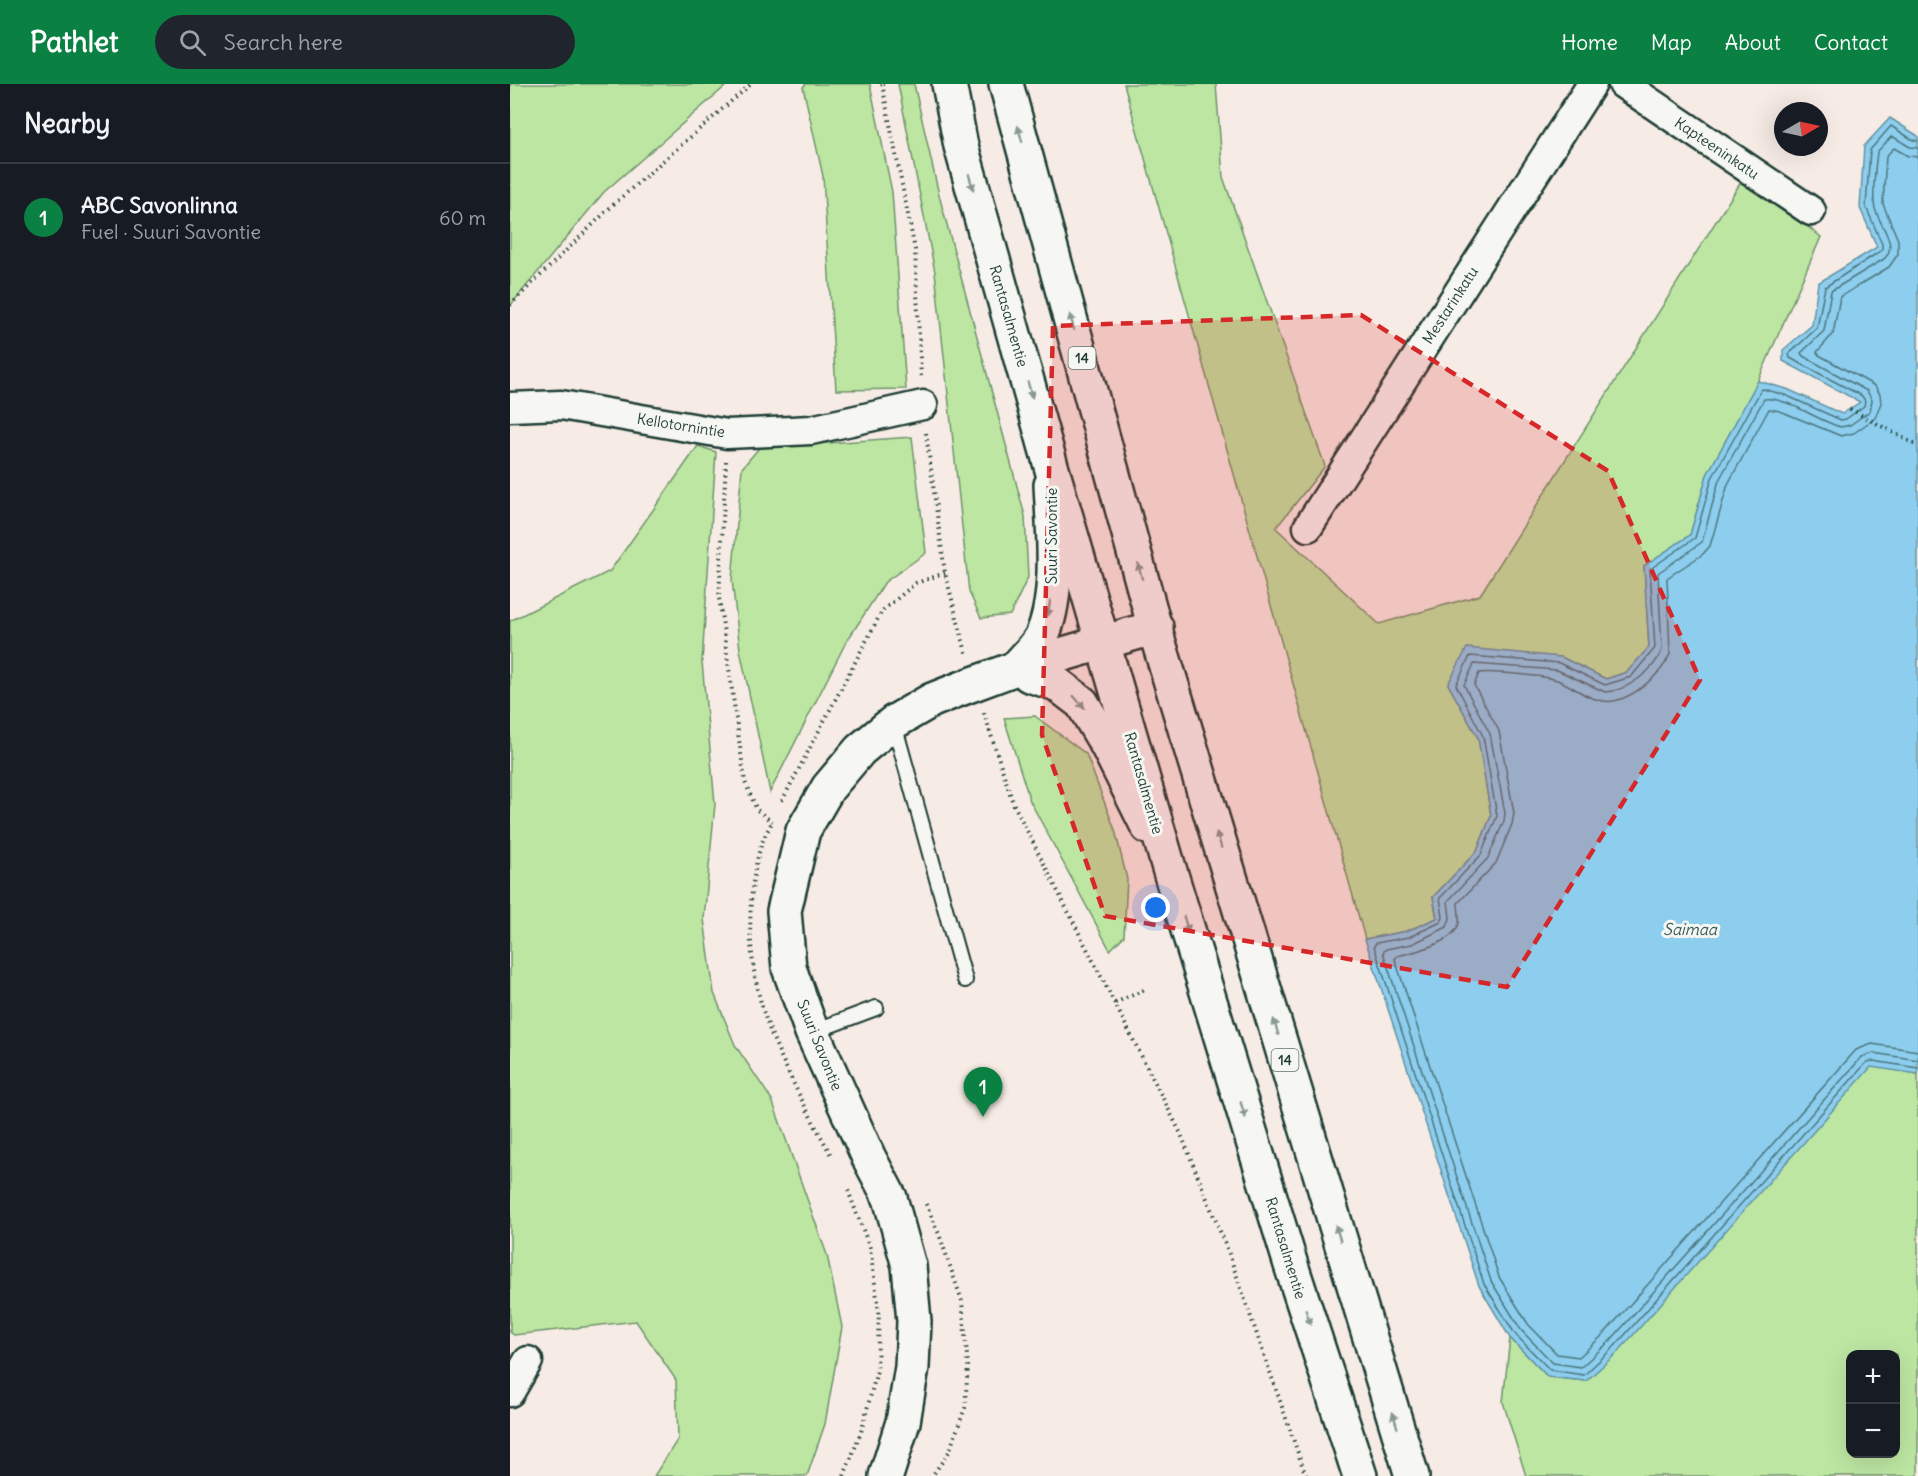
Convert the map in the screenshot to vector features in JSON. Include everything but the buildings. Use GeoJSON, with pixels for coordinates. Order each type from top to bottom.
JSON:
{"type":"FeatureCollection","features":[{"type":"Feature","properties":{"kind":"main road","name":"Rantasalmentie"},"geometry":{"type":"LineString","coordinates":[[949,84],[962,146],[1051,466],[1169,868],[1291,1265],[1360,1476]]}},
{"type":"Feature","properties":{"kind":"main road","name":"14"},"geometry":{"type":"LineString","coordinates":[[1007,86],[1157,635],[1412,1476]]}},
{"type":"Feature","properties":{"kind":"main road","name":"Suuri Savontie"},"geometry":{"type":"LineString","coordinates":[[1022,672],[1044,632],[1049,608],[1054,571],[1051,466]]}},
{"type":"Feature","properties":{"kind":"main road","name":"Suuri Savontie"},"geometry":{"type":"LineString","coordinates":[[886,1476],[903,1422],[912,1367],[915,1321],[909,1266],[890,1198],[869,1158],[812,1032],[789,968],[784,910],[803,831],[828,788],[860,750],[894,722],[932,700],[974,683],[1017,675],[1157,635]]}},
{"type":"Feature","properties":{"kind":"main road","name":"Suuri Savontie"},"geometry":{"type":"LineString","coordinates":[[1022,672],[1057,684],[1082,703],[1107,745],[1169,868]]}},
{"type":"Feature","properties":{"kind":"street","name":"Mestarinkatu"},"geometry":{"type":"LineString","coordinates":[[1308,527],[1592,84]]}},
{"type":"Feature","properties":{"kind":"street","name":"Kapteeninkatu"},"geometry":{"type":"LineString","coordinates":[[1623,84],[1811,211]]}},
{"type":"Feature","properties":{"kind":"street","name":"Kellotornintie"},"geometry":{"type":"LineString","coordinates":[[510,407],[561,405],[727,434],[811,430],[923,405]]}},
{"type":"Feature","properties":{"kind":"street"},"geometry":{"type":"LineString","coordinates":[[510,1392],[528,1361]]}},
{"type":"Feature","properties":{"kind":"lane"},"geometry":{"type":"LineString","coordinates":[[894,722],[965,980]]}},
{"type":"Feature","properties":{"kind":"lane"},"geometry":{"type":"LineString","coordinates":[[812,1032],[876,1008]]}},
{"type":"Feature","properties":{"kind":"path"},"geometry":{"type":"LineString","coordinates":[[510,305],[615,203],[751,84]]}},
{"type":"Feature","properties":{"kind":"path"},"geometry":{"type":"LineString","coordinates":[[882,84],[915,250],[923,405],[945,573],[974,683],[1013,803],[1180,1132],[1228,1251],[1306,1476]]}},
{"type":"Feature","properties":{"kind":"path"},"geometry":{"type":"LineString","coordinates":[[1850,409],[1918,446]]}},
{"type":"Feature","properties":{"kind":"path"},"geometry":{"type":"LineString","coordinates":[[727,434],[719,598],[745,782],[757,810],[772,822]]}},
{"type":"Feature","properties":{"kind":"path"},"geometry":{"type":"LineString","coordinates":[[1115,1003],[1146,989]]}},
{"type":"Feature","properties":{"kind":"highlighted area"},"geometry":{"type":"Polygon","coordinates":[[[1361,315],[1608,471],[1700,680],[1507,987],[1105,916],[1042,735],[1053,326],[1361,315]]]}},
{"type":"Feature","properties":{"kind":"green space"},"geometry":{"type":"Polygon","coordinates":[[[510,84],[728,84],[604,192],[510,306],[510,84]]]}},
{"type":"Feature","properties":{"kind":"green space"},"geometry":{"type":"Polygon","coordinates":[[[806,84],[870,84],[892,192],[906,389],[836,390],[823,176],[803,87],[806,84]]]}},
{"type":"Feature","properties":{"kind":"green space"},"geometry":{"type":"Polygon","coordinates":[[[898,84],[914,84],[939,195],[1025,516],[1028,577],[1010,615],[981,618],[969,592],[935,272],[898,84]]]}},
{"type":"Feature","properties":{"kind":"green space"},"geometry":{"type":"Polygon","coordinates":[[[1124,84],[1216,84],[1223,177],[1325,466],[1276,528],[1379,624],[1480,595],[1744,177],[1821,237],[1758,381],[1707,475],[1690,535],[1644,566],[1649,648],[1627,672],[1606,679],[1561,657],[1448,684],[1478,738],[1491,816],[1477,851],[1433,897],[1437,918],[1407,931],[1365,939],[1124,84]]]}},
{"type":"Feature","properties":{"kind":"green space"},"geometry":{"type":"Polygon","coordinates":[[[912,437],[926,553],[885,582],[845,644],[770,792],[740,650],[732,580],[742,468],[759,448],[912,437]]]}},
{"type":"Feature","properties":{"kind":"green space"},"geometry":{"type":"Polygon","coordinates":[[[698,446],[716,452],[702,662],[715,804],[704,919],[714,993],[735,1045],[772,1100],[827,1255],[842,1327],[825,1424],[807,1476],[654,1476],[678,1439],[676,1380],[636,1321],[514,1335],[510,1332],[510,621],[610,571],[698,446]]]}},
{"type":"Feature","properties":{"kind":"green space"},"geometry":{"type":"Polygon","coordinates":[[[1035,716],[1086,754],[1115,830],[1127,879],[1124,936],[1110,950],[1030,801],[1004,718],[1035,716]]]}},
{"type":"Feature","properties":{"kind":"green space"},"geometry":{"type":"Polygon","coordinates":[[[1871,1066],[1918,1074],[1918,1476],[1526,1476],[1503,1402],[1510,1338],[1548,1377],[1586,1381],[1619,1350],[1871,1066]]]}},
{"type":"Feature","properties":{"kind":"water","name":"Saimaa"},"geometry":{"type":"Polygon","coordinates":[[[1890,118],[1918,136],[1918,1074],[1871,1067],[1619,1351],[1586,1381],[1548,1377],[1510,1338],[1479,1286],[1365,939],[1407,931],[1437,918],[1433,897],[1477,851],[1491,816],[1478,738],[1448,684],[1467,648],[1561,657],[1606,679],[1627,672],[1649,647],[1644,566],[1690,535],[1707,475],[1758,381],[1787,389],[1842,414],[1860,402],[1783,361],[1783,350],[1812,325],[1818,283],[1877,247],[1860,208],[1864,146],[1890,118]]]}},
{"type":"Feature","properties":{"kind":"place","name":"ABC Savonlinna"},"geometry":{"type":"Point","coordinates":[983,1117]}}]}
